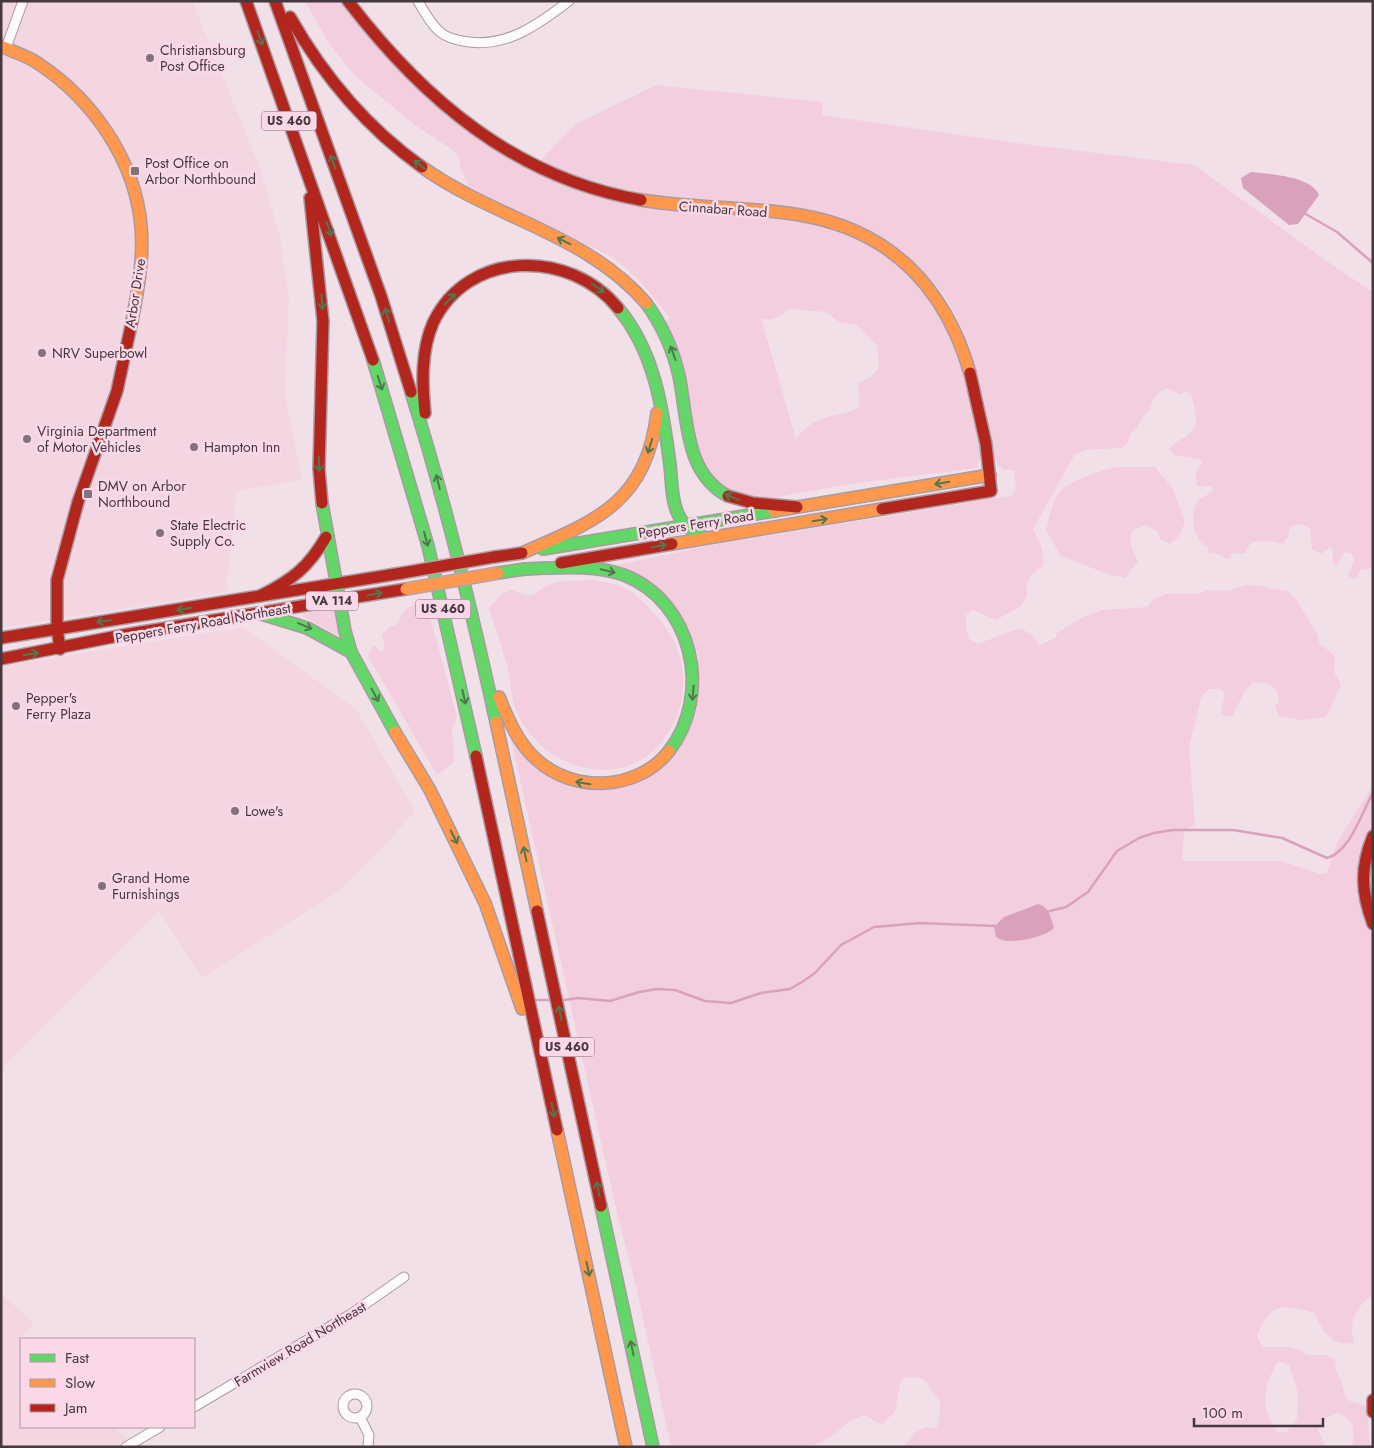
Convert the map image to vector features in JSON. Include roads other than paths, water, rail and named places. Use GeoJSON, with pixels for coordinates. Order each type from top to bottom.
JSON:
{"type":"FeatureCollection","features":[{"type":"Feature","properties":{"kind":"main road","name":"US 460"},"geometry":{"type":"LineString","coordinates":[[246,1],[372,356],[428,546],[466,708],[626,1447]]}},
{"type":"Feature","properties":{"kind":"main road","name":"US 460"},"geometry":{"type":"LineString","coordinates":[[275,1],[378,287],[428,445],[480,647],[654,1447]]}},
{"type":"Feature","properties":{"kind":"main road"},"geometry":{"type":"LineString","coordinates":[[282,1],[296,30],[325,74],[357,112],[382,135],[428,171],[453,186],[589,253],[620,274],[639,292],[662,325],[672,350],[680,376],[692,448],[703,475],[713,486],[739,500],[797,507]]}},
{"type":"Feature","properties":{"kind":"main road","name":"Cinnabar Road"},"geometry":{"type":"LineString","coordinates":[[348,1],[394,60],[440,104],[502,148],[549,172],[608,192],[648,201],[687,207],[804,216],[847,227],[892,250],[929,286],[954,327],[969,367],[990,475],[991,491]]}},
{"type":"Feature","properties":{"kind":"main road","name":"Arbor Drive"},"geometry":{"type":"LineString","coordinates":[[4,47],[38,63],[75,92],[90,109],[112,139],[123,160],[138,207],[141,227],[140,282],[116,391],[78,502],[57,580],[57,628],[60,649]]}},
{"type":"Feature","properties":{"kind":"main road"},"geometry":{"type":"LineString","coordinates":[[306,166],[317,247],[323,321],[319,469],[326,537],[336,584],[337,600],[351,652],[403,746],[430,790],[458,845],[484,903],[543,1062]]}},
{"type":"Feature","properties":{"kind":"main road"},"geometry":{"type":"LineString","coordinates":[[428,445],[423,376],[426,344],[439,312],[452,296],[467,283],[496,269],[520,265],[550,267],[570,272],[601,290],[616,303],[638,331],[651,363],[655,381],[665,428],[677,512],[686,525],[706,538]]}},
{"type":"Feature","properties":{"kind":"main road"},"geometry":{"type":"LineString","coordinates":[[522,553],[579,529],[597,518],[623,495],[634,482],[646,460],[654,435],[657,400],[655,381]]}},
{"type":"Feature","properties":{"kind":"main road","name":"Peppers Ferry Road"},"geometry":{"type":"LineString","coordinates":[[402,573],[990,475]]}},
{"type":"Feature","properties":{"kind":"main road","name":"Peppers Ferry Road"},"geometry":{"type":"LineString","coordinates":[[406,589],[991,491]]}},
{"type":"Feature","properties":{"kind":"main road"},"geometry":{"type":"LineString","coordinates":[[260,596],[295,578],[306,570],[326,537]]}},
{"type":"Feature","properties":{"kind":"main road"},"geometry":{"type":"LineString","coordinates":[[480,647],[505,710],[520,739],[542,764],[559,775],[576,782],[591,784],[611,785],[627,782],[657,766],[679,740],[692,708],[694,673],[686,637],[667,606],[639,582],[608,571],[593,568],[525,569]]}},
{"type":"Feature","properties":{"kind":"main road","name":"Peppers Ferry Road Northeast"},"geometry":{"type":"LineString","coordinates":[[1,638],[402,573]]}},
{"type":"Feature","properties":{"kind":"main road","name":"Peppers Ferry Road Northeast"},"geometry":{"type":"LineString","coordinates":[[1,658],[406,589]]}},
{"type":"Feature","properties":{"kind":"main road"},"geometry":{"type":"LineString","coordinates":[[258,613],[293,621],[322,633],[351,652]]}},
{"type":"Feature","properties":{"kind":"main road"},"geometry":{"type":"LineString","coordinates":[[1373,836],[1362,866],[1360,878],[1365,904],[1373,924]]}},
{"type":"Feature","properties":{"kind":"main road"},"geometry":{"type":"LineString","coordinates":[[598,1317],[616,1447]]}},
{"type":"Feature","properties":{"kind":"main road"},"geometry":{"type":"LineString","coordinates":[[637,1372],[659,1447]]}},
{"type":"Feature","properties":{"kind":"main road"},"geometry":{"type":"LineString","coordinates":[[1373,1400],[1373,1412]]}},
{"type":"Feature","properties":{"kind":"street"},"geometry":{"type":"LineString","coordinates":[[4,47],[23,1]]}},
{"type":"Feature","properties":{"kind":"street"},"geometry":{"type":"LineString","coordinates":[[418,1],[429,20],[442,33],[460,41],[481,44],[504,40],[526,31],[569,1]]}},
{"type":"Feature","properties":{"kind":"street","name":"Farmview Road Northeast"},"geometry":{"type":"LineString","coordinates":[[195,1406],[352,1314],[404,1277]]}},
{"type":"Feature","properties":{"kind":"street"},"geometry":{"type":"LineString","coordinates":[[360,1417],[369,1434],[368,1447]]}},
{"type":"Feature","properties":{"kind":"street"},"geometry":{"type":"LineString","coordinates":[[126,1447],[158,1428]]}},
{"type":"Feature","properties":{"kind":"waterway"},"geometry":{"type":"LineString","coordinates":[[1304,213],[1337,232],[1373,263]]}},
{"type":"Feature","properties":{"kind":"waterway"},"geometry":{"type":"LineString","coordinates":[[1046,912],[1066,907],[1088,892],[1117,851],[1139,838],[1154,833],[1173,830],[1233,830],[1282,838],[1327,858],[1343,848],[1349,840],[1373,793]]}},
{"type":"Feature","properties":{"kind":"waterway"},"geometry":{"type":"LineString","coordinates":[[564,1000],[578,998],[610,1001],[639,992],[657,989],[675,990],[705,1001],[731,1003],[761,993],[790,989],[815,973],[841,945],[874,927],[920,923],[995,926]]}},
{"type":"Feature","properties":{"kind":"waterway"},"geometry":{"type":"LineString","coordinates":[[536,1000],[551,1000]]}},
{"type":"Feature","properties":{"kind":"place","name":"Christiansburg Post Office"},"geometry":{"type":"Point","coordinates":[150,58]}},
{"type":"Feature","properties":{"kind":"place","name":"Post Office on Arbor Northbound"},"geometry":{"type":"Point","coordinates":[135,171]}},
{"type":"Feature","properties":{"kind":"place","name":"NRV Superbowl"},"geometry":{"type":"Point","coordinates":[42,353]}},
{"type":"Feature","properties":{"kind":"place","name":"Virginia Department of Motor Vehicles"},"geometry":{"type":"Point","coordinates":[27,439]}},
{"type":"Feature","properties":{"kind":"place","name":"Hampton Inn"},"geometry":{"type":"Point","coordinates":[194,447]}},
{"type":"Feature","properties":{"kind":"place","name":"DMV on Arbor Northbound"},"geometry":{"type":"Point","coordinates":[88,494]}},
{"type":"Feature","properties":{"kind":"place","name":"State Electric Supply Co."},"geometry":{"type":"Point","coordinates":[160,533]}},
{"type":"Feature","properties":{"kind":"place","name":"Pepper's Ferry Plaza"},"geometry":{"type":"Point","coordinates":[16,706]}},
{"type":"Feature","properties":{"kind":"place","name":"Lowe's"},"geometry":{"type":"Point","coordinates":[235,811]}},
{"type":"Feature","properties":{"kind":"place","name":"Grand Home Furnishings"},"geometry":{"type":"Point","coordinates":[102,886]}}]}
